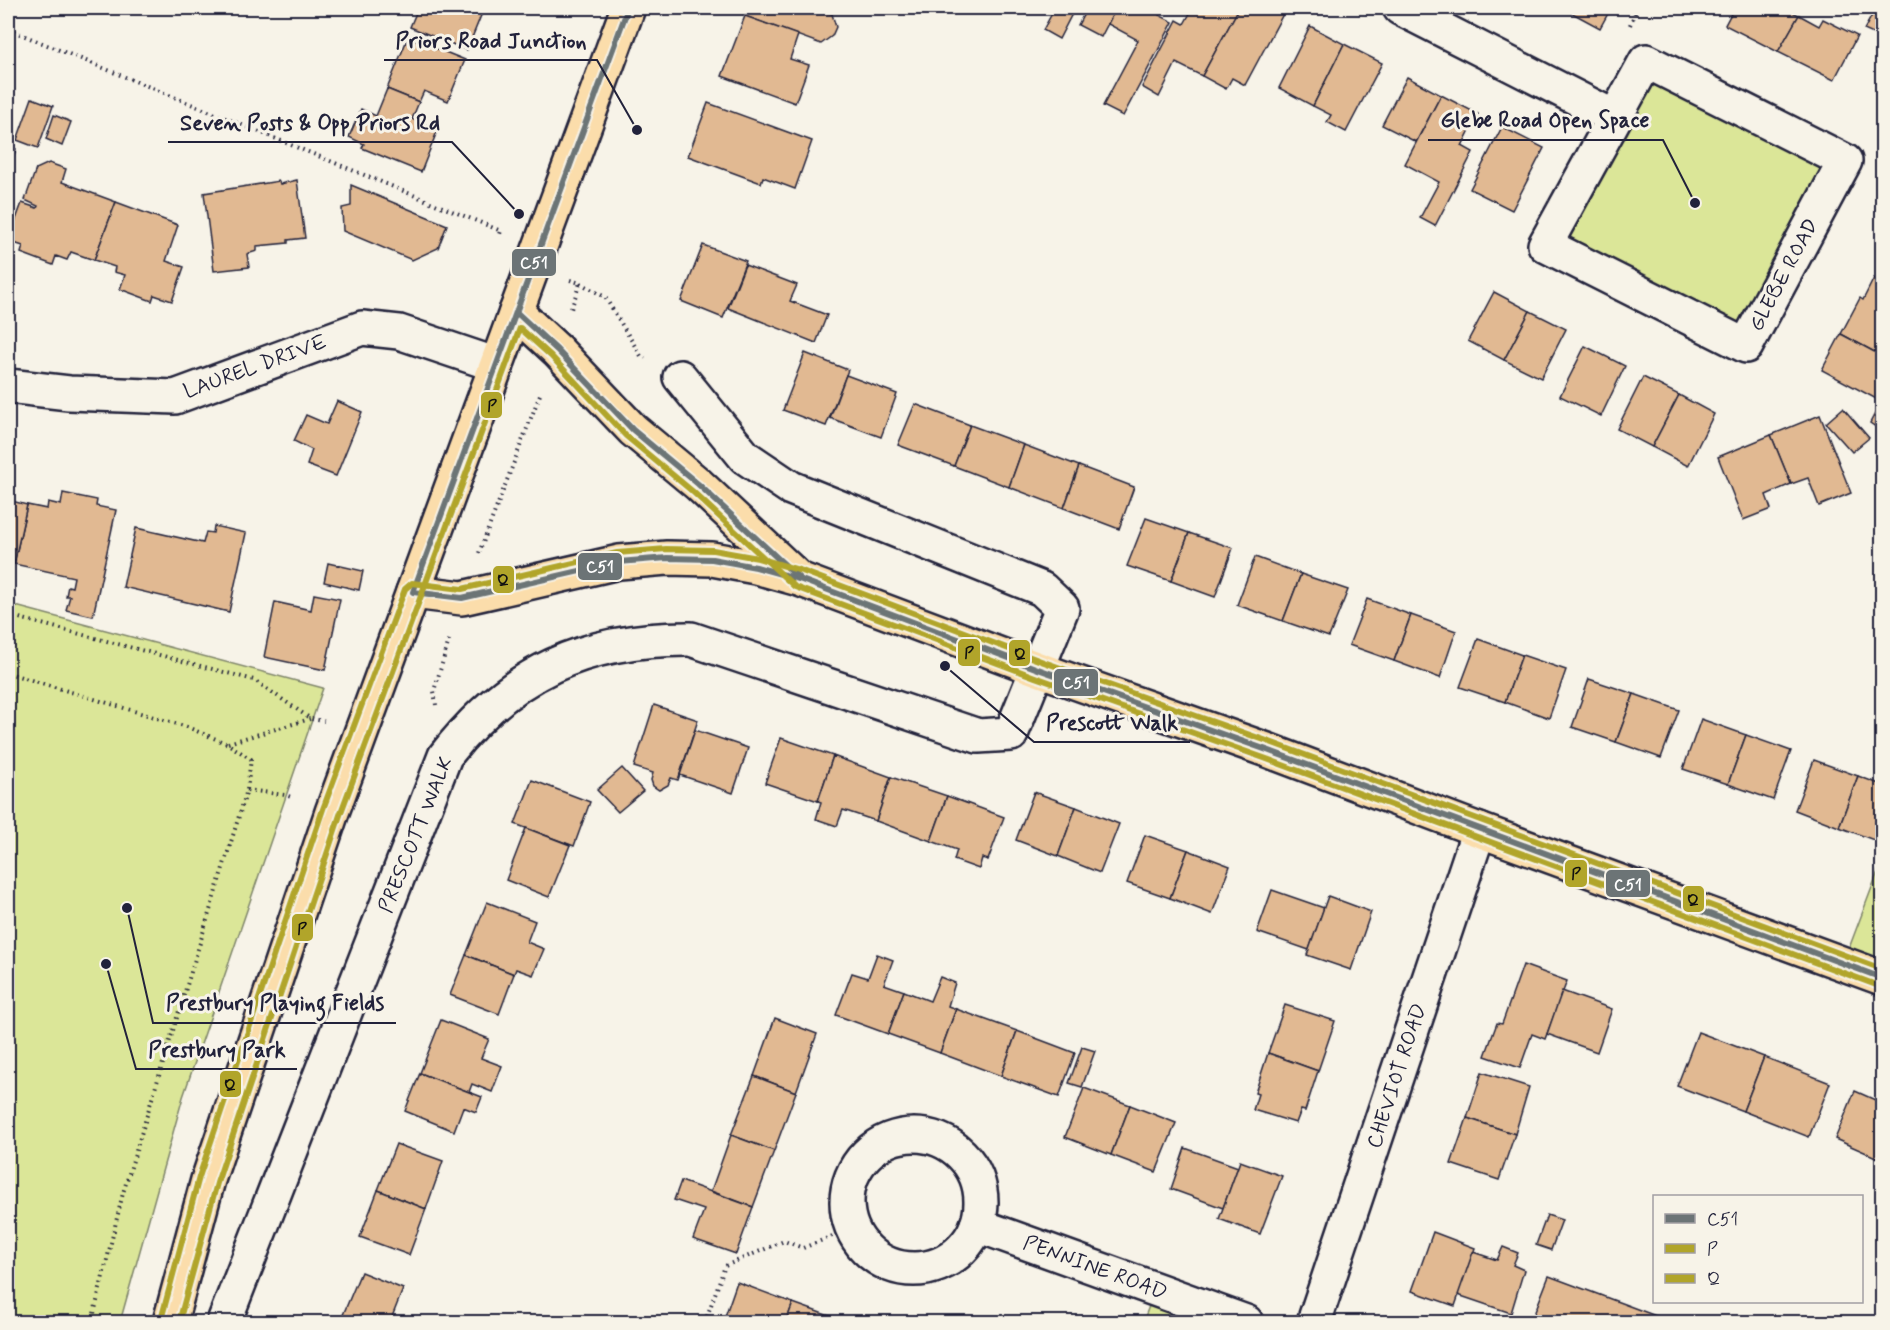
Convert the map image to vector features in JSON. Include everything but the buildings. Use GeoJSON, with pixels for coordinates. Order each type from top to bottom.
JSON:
{"type":"FeatureCollection","features":[{"type":"Feature","properties":{"kind":"main road"},"geometry":{"type":"LineString","coordinates":[[170,1323],[208,1180],[332,812],[628,8]]}},
{"type":"Feature","properties":{"kind":"main road"},"geometry":{"type":"LineString","coordinates":[[516,312],[557,350],[633,430],[698,484],[800,579]]}},
{"type":"Feature","properties":{"kind":"main road"},"geometry":{"type":"LineString","coordinates":[[413,592],[462,598],[619,562],[668,558],[712,559],[756,567],[800,579],[1038,669],[1267,750],[1882,978]]}},
{"type":"Feature","properties":{"kind":"street"},"geometry":{"type":"LineString","coordinates":[[1400,8],[1614,117]]}},
{"type":"Feature","properties":{"kind":"street","name":"GLEBE ROAD"},"geometry":{"type":"LineString","coordinates":[[1646,61],[1845,161],[1746,346],[1545,245],[1614,117],[1646,61]]}},
{"type":"Feature","properties":{"kind":"street","name":"LAUREL DRIVE"},"geometry":{"type":"LineString","coordinates":[[8,386],[69,393],[175,397],[362,328],[399,332],[496,365]]}},
{"type":"Feature","properties":{"kind":"street"},"geometry":{"type":"LineString","coordinates":[[680,376],[745,457],[791,488],[1042,589],[1062,608],[1038,669]]}},
{"type":"Feature","properties":{"kind":"street","name":"PRESCOTT WALK"},"geometry":{"type":"LineString","coordinates":[[224,1323],[445,756],[479,716],[504,694],[532,676],[593,649],[625,642],[691,639],[978,736],[1011,734],[1038,669]]}},
{"type":"Feature","properties":{"kind":"street","name":"CHEVIOT ROAD"},"geometry":{"type":"LineString","coordinates":[[1314,1323],[1479,830]]}},
{"type":"Feature","properties":{"kind":"street"},"geometry":{"type":"LineString","coordinates":[[920,1135],[940,1139],[958,1150],[971,1165],[980,1184],[982,1204],[977,1225],[968,1242],[954,1257],[936,1266],[916,1269],[896,1267],[878,1259],[862,1245],[852,1228],[847,1209],[848,1189],[855,1171],[866,1155],[881,1143],[900,1136],[920,1135]]}},
{"type":"Feature","properties":{"kind":"street","name":"PENNINE ROAD"},"geometry":{"type":"LineString","coordinates":[[977,1225],[1246,1323]]}},
{"type":"Feature","properties":{"kind":"path"},"geometry":{"type":"LineString","coordinates":[[8,29],[501,231],[493,250],[580,283],[604,297],[641,356],[680,376]]}},
{"type":"Feature","properties":{"kind":"path"},"geometry":{"type":"LineString","coordinates":[[445,756],[434,691],[462,598],[557,350],[580,283]]}},
{"type":"Feature","properties":{"kind":"path"},"geometry":{"type":"LineString","coordinates":[[8,615],[254,680],[311,719],[363,728]]}},
{"type":"Feature","properties":{"kind":"path"},"geometry":{"type":"LineString","coordinates":[[8,673],[188,727],[228,744],[251,759],[247,790],[123,1193],[92,1323]]}},
{"type":"Feature","properties":{"kind":"path"},"geometry":{"type":"LineString","coordinates":[[228,744],[311,719]]}},
{"type":"Feature","properties":{"kind":"path"},"geometry":{"type":"LineString","coordinates":[[247,790],[285,795],[332,812]]}},
{"type":"Feature","properties":{"kind":"path"},"geometry":{"type":"LineString","coordinates":[[705,1323],[725,1266],[784,1241],[803,1248],[852,1228]]}},
{"type":"Feature","properties":{"kind":"green space"},"geometry":{"type":"Polygon","coordinates":[[[1646,61],[1845,161],[1746,346],[1545,245],[1646,61]]]}},
{"type":"Feature","properties":{"kind":"green space"},"geometry":{"type":"Polygon","coordinates":[[[8,604],[323,688],[183,1097],[120,1322],[8,1322],[8,604]]]}},
{"type":"Feature","properties":{"kind":"green space"},"geometry":{"type":"Polygon","coordinates":[[[1882,861],[1882,978],[1843,964],[1882,861]]]}},
{"type":"Feature","properties":{"kind":"green space"},"geometry":{"type":"Polygon","coordinates":[[[1155,1290],[1246,1322],[1143,1322],[1155,1290]]]}},
{"type":"Feature","properties":{"kind":"transit line","name":"C51"},"geometry":{"type":"LineString","coordinates":[[628,8],[413,592],[462,598],[619,562],[667,558],[712,559],[756,567],[799,579],[1038,669],[1267,750],[1882,978]]}},
{"type":"Feature","properties":{"kind":"transit line","name":"C51"},"geometry":{"type":"LineString","coordinates":[[516,312],[557,350],[633,430],[698,484],[800,579]]}},
{"type":"Feature","properties":{"kind":"transit line","name":"P"},"geometry":{"type":"LineString","coordinates":[[179,1322],[217,1183],[340,815],[520,328],[551,356],[626,436],[692,491],[795,587],[1879,986]]}},
{"type":"Feature","properties":{"kind":"transit line","name":"Q"},"geometry":{"type":"LineString","coordinates":[[161,1320],[199,1177],[323,809],[405,589],[412,583],[462,589],[617,553],[666,549],[713,550],[758,558],[802,571],[1041,661],[1270,742],[1882,969]]}},
{"type":"Feature","properties":{"kind":"place","name":"Priors Road Junction"},"geometry":{"type":"Point","coordinates":[637,130]}},
{"type":"Feature","properties":{"kind":"place","name":"Glebe Road Open Space"},"geometry":{"type":"Point","coordinates":[1695,203]}},
{"type":"Feature","properties":{"kind":"place","name":"Seven Posts & Opp Priors Rd"},"geometry":{"type":"Point","coordinates":[519,214]}},
{"type":"Feature","properties":{"kind":"place","name":"Prescott Walk"},"geometry":{"type":"Point","coordinates":[945,666]}},
{"type":"Feature","properties":{"kind":"place","name":"Prestbury Playing Fields"},"geometry":{"type":"Point","coordinates":[127,908]}},
{"type":"Feature","properties":{"kind":"place","name":"Prestbury Park"},"geometry":{"type":"Point","coordinates":[106,964]}}]}
